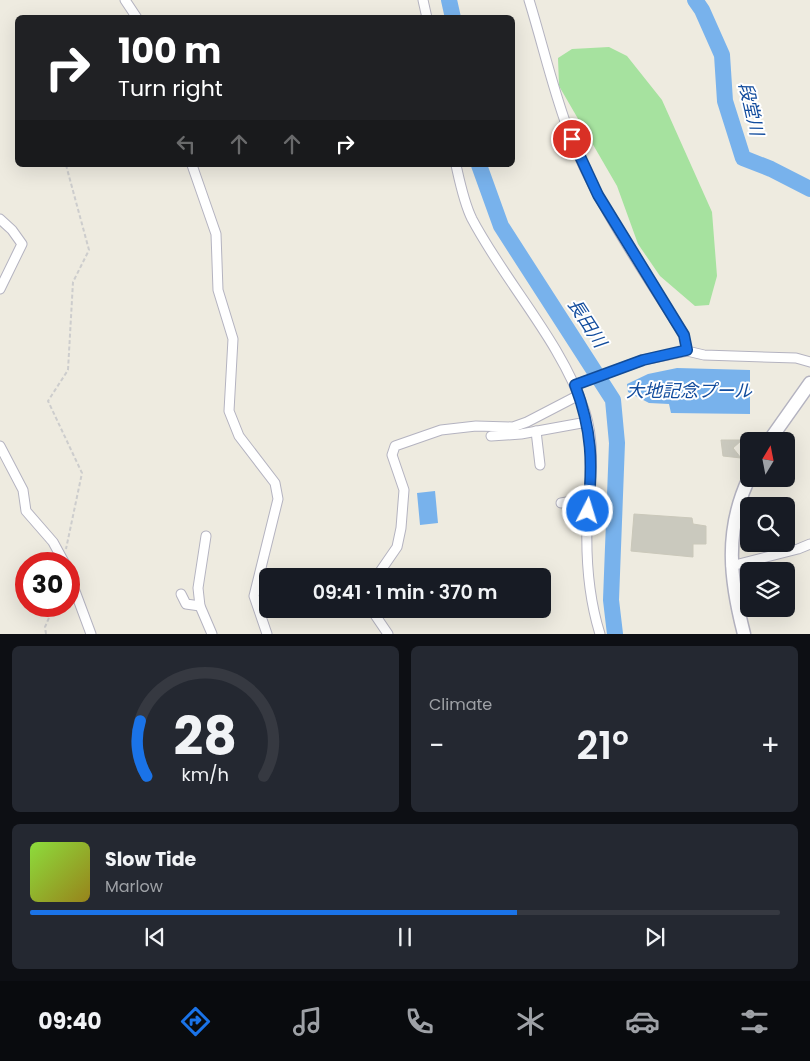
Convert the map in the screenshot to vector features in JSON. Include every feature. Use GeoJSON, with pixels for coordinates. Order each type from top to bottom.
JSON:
{"type":"FeatureCollection","features":[{"type":"Feature","properties":{"kind":"main road"},"geometry":{"type":"LineString","coordinates":[[775,432],[810,383]]}},
{"type":"Feature","properties":{"kind":"main road"},"geometry":{"type":"LineString","coordinates":[[744,634],[734,594],[731,566],[733,528],[746,488]]}},
{"type":"Feature","properties":{"kind":"street"},"geometry":{"type":"LineString","coordinates":[[125,0],[135,15]]}},
{"type":"Feature","properties":{"kind":"street"},"geometry":{"type":"LineString","coordinates":[[423,0],[426,15]]}},
{"type":"Feature","properties":{"kind":"street"},"geometry":{"type":"LineString","coordinates":[[529,0],[567,127],[583,164],[623,238],[684,335],[687,350]]}},
{"type":"Feature","properties":{"kind":"street"},"geometry":{"type":"LineString","coordinates":[[193,167],[216,234],[218,290],[233,338],[229,411],[239,436],[275,483],[278,499],[261,568]]}},
{"type":"Feature","properties":{"kind":"street"},"geometry":{"type":"LineString","coordinates":[[456,167],[461,189],[472,218],[579,384],[579,395],[591,444],[590,498],[587,525],[588,567],[600,634]]}},
{"type":"Feature","properties":{"kind":"street"},"geometry":{"type":"LineString","coordinates":[[0,219],[12,230],[22,244],[0,289]]}},
{"type":"Feature","properties":{"kind":"street"},"geometry":{"type":"LineString","coordinates":[[579,384],[617,368],[687,350],[704,355],[796,358],[810,362]]}},
{"type":"Feature","properties":{"kind":"street"},"geometry":{"type":"LineString","coordinates":[[383,568],[397,547],[402,528],[404,490],[392,455],[395,446],[441,430],[476,426],[513,427],[527,422],[579,395]]}},
{"type":"Feature","properties":{"kind":"street"},"geometry":{"type":"LineString","coordinates":[[491,436],[536,431],[587,422]]}},
{"type":"Feature","properties":{"kind":"street"},"geometry":{"type":"LineString","coordinates":[[536,431],[540,466]]}},
{"type":"Feature","properties":{"kind":"street"},"geometry":{"type":"LineString","coordinates":[[0,446],[23,490],[26,511],[58,552]]}},
{"type":"Feature","properties":{"kind":"street"},"geometry":{"type":"LineString","coordinates":[[561,503],[590,498]]}},
{"type":"Feature","properties":{"kind":"street"},"geometry":{"type":"LineString","coordinates":[[206,536],[198,588],[200,606],[212,634]]}},
{"type":"Feature","properties":{"kind":"street"},"geometry":{"type":"LineString","coordinates":[[731,566],[798,549],[810,544]]}},
{"type":"Feature","properties":{"kind":"street"},"geometry":{"type":"LineString","coordinates":[[259,576],[254,596],[259,599]]}},
{"type":"Feature","properties":{"kind":"street"},"geometry":{"type":"LineString","coordinates":[[181,594],[186,604],[200,606]]}},
{"type":"Feature","properties":{"kind":"street"},"geometry":{"type":"LineString","coordinates":[[80,604],[91,634]]}},
{"type":"Feature","properties":{"kind":"street"},"geometry":{"type":"LineString","coordinates":[[265,618],[267,634]]}},
{"type":"Feature","properties":{"kind":"street"},"geometry":{"type":"LineString","coordinates":[[377,618],[388,634]]}},
{"type":"Feature","properties":{"kind":"path"},"geometry":{"type":"LineString","coordinates":[[66,552],[82,473],[48,401],[68,370],[74,282],[89,250],[67,167]]}},
{"type":"Feature","properties":{"kind":"path"},"geometry":{"type":"LineString","coordinates":[[46,634],[45,627],[49,617]]}},
{"type":"Feature","properties":{"kind":"green space"},"geometry":{"type":"Polygon","coordinates":[[[609,47],[627,56],[662,100],[712,212],[717,276],[709,305],[695,306],[660,276],[638,244],[617,186],[559,86],[558,58],[572,49],[609,47]]]}},
{"type":"Feature","properties":{"kind":"water","name":"大地記念プール"},"geometry":{"type":"Polygon","coordinates":[[[677,368],[750,370],[750,414],[671,413],[669,404],[649,403],[628,392],[627,384],[648,374],[677,368]]]}},
{"type":"Feature","properties":{"kind":"water"},"geometry":{"type":"Polygon","coordinates":[[[435,491],[438,523],[420,525],[417,493],[435,491]]]}},
{"type":"Feature","properties":{"kind":"building"},"geometry":{"type":"Polygon","coordinates":[[[721,440],[740,440],[733,448],[740,458],[723,456],[721,440]]]}},
{"type":"Feature","properties":{"kind":"building"},"geometry":{"type":"Polygon","coordinates":[[[634,514],[692,518],[693,524],[706,526],[706,544],[693,544],[693,557],[631,551],[634,514]]]}},
{"type":"Feature","properties":{"kind":"waterway","name":"長田川"},"geometry":{"type":"LineString","coordinates":[[449,0],[452,15]]}},
{"type":"Feature","properties":{"kind":"waterway","name":"段堂川"},"geometry":{"type":"LineString","coordinates":[[695,0],[702,10],[722,55],[725,101],[743,158],[771,169],[810,189]]}},
{"type":"Feature","properties":{"kind":"waterway","name":"長田川"},"geometry":{"type":"LineString","coordinates":[[480,167],[501,226],[613,400],[617,443],[611,600],[615,634]]}},
{"type":"Feature","properties":{"kind":"route"},"geometry":{"type":"LineString","coordinates":[[572,139],[598,195],[684,335],[687,350],[617,368],[575,385],[586,415],[591,444],[591,482],[588,511]]}}]}
